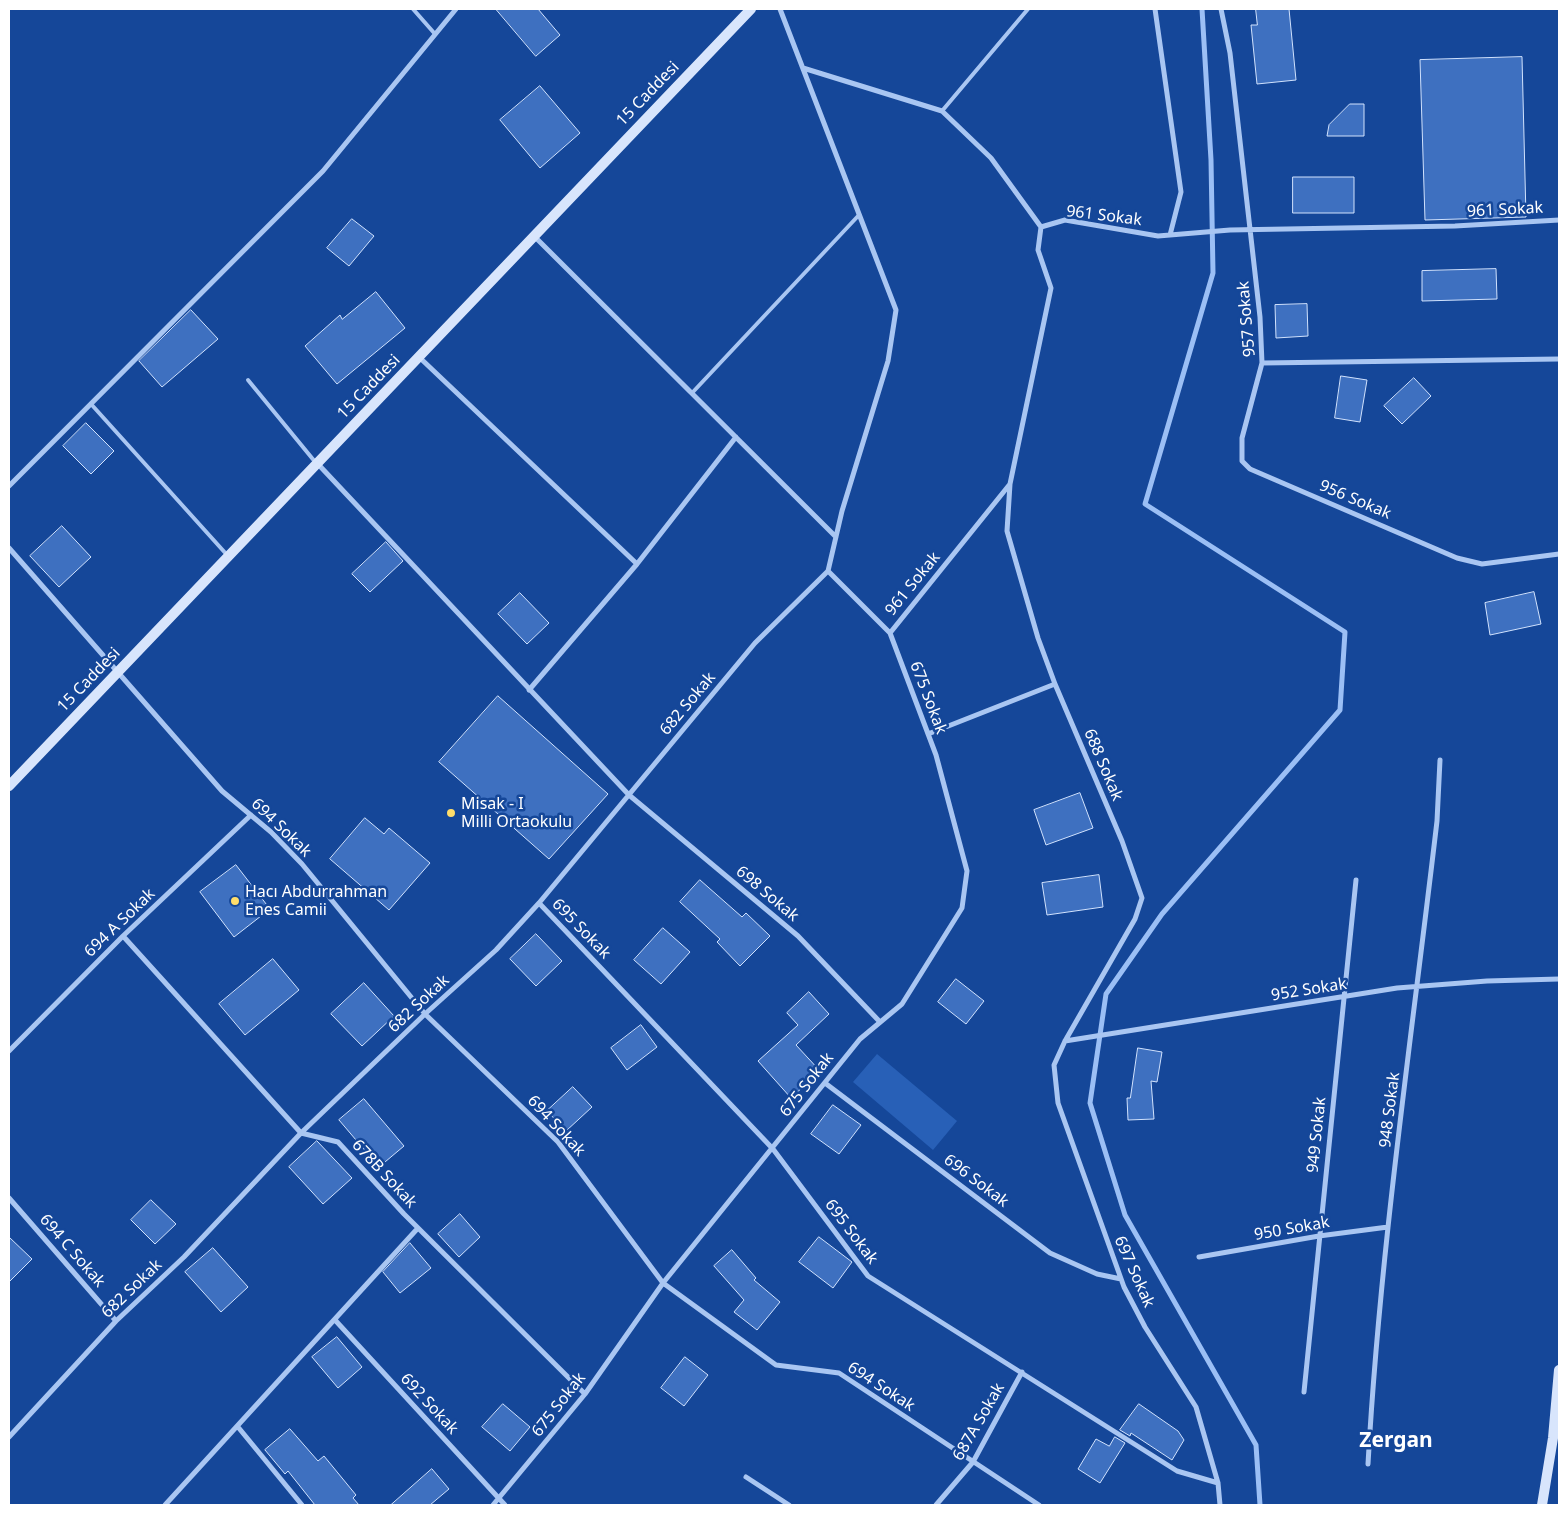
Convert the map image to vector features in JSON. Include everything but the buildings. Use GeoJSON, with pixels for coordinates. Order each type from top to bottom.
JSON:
{"type":"FeatureCollection","features":[{"type":"Feature","properties":{"kind":"street"},"geometry":{"type":"LineString","coordinates":[[9,486],[323,171],[456,9]]}},
{"type":"Feature","properties":{"kind":"street","name":"15 Caddesi"},"geometry":{"type":"LineString","coordinates":[[9,786],[751,9]]}},
{"type":"Feature","properties":{"kind":"street"},"geometry":{"type":"LineString","coordinates":[[780,9],[896,310],[888,361],[836,537],[828,572],[890,633]]}},
{"type":"Feature","properties":{"kind":"street"},"geometry":{"type":"LineString","coordinates":[[1155,9],[1182,192],[1170,235]]}},
{"type":"Feature","properties":{"kind":"street","name":"957 Sokak"},"geometry":{"type":"LineString","coordinates":[[1222,9],[1230,53],[1260,317],[1262,363],[1559,360]]}},
{"type":"Feature","properties":{"kind":"street"},"geometry":{"type":"LineString","coordinates":[[803,68],[942,110],[991,158],[1041,227]]}},
{"type":"Feature","properties":{"kind":"street","name":"961 Sokak"},"geometry":{"type":"LineString","coordinates":[[890,633],[1010,484],[1051,288],[1038,250],[1041,227],[1065,220],[1158,236],[1230,230],[1454,226],[1559,220]]}},
{"type":"Feature","properties":{"kind":"street"},"geometry":{"type":"LineString","coordinates":[[534,236],[836,537]]}},
{"type":"Feature","properties":{"kind":"street"},"geometry":{"type":"LineString","coordinates":[[419,356],[637,564]]}},
{"type":"Feature","properties":{"kind":"street","name":"956 Sokak"},"geometry":{"type":"LineString","coordinates":[[1262,363],[1242,438],[1242,461],[1250,469],[1456,558],[1482,564],[1559,554]]}},
{"type":"Feature","properties":{"kind":"street"},"geometry":{"type":"LineString","coordinates":[[530,690],[637,564],[736,437]]}},
{"type":"Feature","properties":{"kind":"street","name":"698 Sokak"},"geometry":{"type":"LineString","coordinates":[[317,464],[629,795],[798,936],[880,1022]]}},
{"type":"Feature","properties":{"kind":"street","name":"688 Sokak"},"geometry":{"type":"LineString","coordinates":[[1010,484],[1007,531],[1038,638],[1054,684],[1122,841],[1142,898],[1135,919],[1065,1041]]}},
{"type":"Feature","properties":{"kind":"street","name":"694 Sokak"},"geometry":{"type":"LineString","coordinates":[[9,548],[222,791],[271,832],[302,864],[425,1014],[558,1142],[663,1283],[776,1365],[839,1373],[1039,1505]]}},
{"type":"Feature","properties":{"kind":"street","name":"682 Sokak"},"geometry":{"type":"LineString","coordinates":[[9,1437],[116,1321],[184,1257],[301,1133],[425,1014],[496,950],[539,903],[755,643],[828,572]]}},
{"type":"Feature","properties":{"kind":"street","name":"675 Sokak"},"geometry":{"type":"LineString","coordinates":[[493,1505],[585,1394],[663,1283],[860,1039],[902,1004],[962,908],[967,871],[936,755],[890,633]]}},
{"type":"Feature","properties":{"kind":"street"},"geometry":{"type":"LineString","coordinates":[[928,734],[1054,684]]}},
{"type":"Feature","properties":{"kind":"street","name":"948 Sokak"},"geometry":{"type":"LineString","coordinates":[[1368,1464],[1374,1366],[1388,1227],[1437,821],[1440,760]]}},
{"type":"Feature","properties":{"kind":"street","name":"694 A Sokak"},"geometry":{"type":"LineString","coordinates":[[9,1051],[123,936],[251,815]]}},
{"type":"Feature","properties":{"kind":"street","name":"949 Sokak"},"geometry":{"type":"LineString","coordinates":[[1304,1392],[1356,880]]}},
{"type":"Feature","properties":{"kind":"street","name":"695 Sokak"},"geometry":{"type":"LineString","coordinates":[[539,903],[773,1149],[868,1276],[1177,1471],[1218,1483]]}},
{"type":"Feature","properties":{"kind":"street"},"geometry":{"type":"LineString","coordinates":[[123,936],[301,1133]]}},
{"type":"Feature","properties":{"kind":"street","name":"952 Sokak"},"geometry":{"type":"LineString","coordinates":[[1065,1041],[1397,988],[1418,988],[1487,981],[1559,979]]}},
{"type":"Feature","properties":{"kind":"street","name":"697 Sokak"},"geometry":{"type":"LineString","coordinates":[[1065,1041],[1054,1065],[1058,1102],[1121,1279],[1145,1327],[1196,1407],[1218,1483],[1220,1505]]}},
{"type":"Feature","properties":{"kind":"street","name":"696 Sokak"},"geometry":{"type":"LineString","coordinates":[[825,1082],[1050,1253],[1097,1274],[1121,1279]]}},
{"type":"Feature","properties":{"kind":"street","name":"678B Sokak"},"geometry":{"type":"LineString","coordinates":[[301,1133],[338,1142],[418,1228],[585,1394]]}},
{"type":"Feature","properties":{"kind":"street","name":"694 C Sokak"},"geometry":{"type":"LineString","coordinates":[[9,1198],[116,1321]]}},
{"type":"Feature","properties":{"kind":"street","name":"950 Sokak"},"geometry":{"type":"LineString","coordinates":[[1199,1257],[1319,1236],[1388,1227]]}},
{"type":"Feature","properties":{"kind":"street"},"geometry":{"type":"LineString","coordinates":[[165,1505],[418,1228]]}},
{"type":"Feature","properties":{"kind":"street","name":"692 Sokak"},"geometry":{"type":"LineString","coordinates":[[335,1320],[505,1505]]}},
{"type":"Feature","properties":{"kind":"street"},"geometry":{"type":"LineString","coordinates":[[1542,1505],[1553,1438],[1559,1370]]}},
{"type":"Feature","properties":{"kind":"street","name":"687A Sokak"},"geometry":{"type":"LineString","coordinates":[[936,1505],[973,1462],[1022,1372]]}},
{"type":"Feature","properties":{"kind":"street"},"geometry":{"type":"LineString","coordinates":[[1553,1438],[1559,1420]]}},
{"type":"Feature","properties":{"kind":"street"},"geometry":{"type":"LineString","coordinates":[[238,1427],[302,1505]]}},
{"type":"Feature","properties":{"kind":"street"},"geometry":{"type":"LineString","coordinates":[[746,1477],[788,1505]]}},
{"type":"Feature","properties":{"kind":"lane"},"geometry":{"type":"LineString","coordinates":[[413,9],[435,34]]}},
{"type":"Feature","properties":{"kind":"lane"},"geometry":{"type":"LineString","coordinates":[[942,110],[1028,9]]}},
{"type":"Feature","properties":{"kind":"lane"},"geometry":{"type":"LineString","coordinates":[[692,393],[859,215]]}},
{"type":"Feature","properties":{"kind":"lane"},"geometry":{"type":"LineString","coordinates":[[248,380],[317,464]]}},
{"type":"Feature","properties":{"kind":"lane"},"geometry":{"type":"LineString","coordinates":[[91,404],[228,556]]}},
{"type":"Feature","properties":{"kind":"shaded area"},"geometry":{"type":"Polygon","coordinates":[[[877,1054],[957,1121],[933,1150],[853,1082],[877,1054]]]}},
{"type":"Feature","properties":{"kind":"waterway"},"geometry":{"type":"LineString","coordinates":[[1202,9],[1211,160],[1213,273],[1145,504],[1345,632],[1340,710],[1162,914],[1106,994],[1090,1103],[1125,1215],[1256,1445],[1260,1505]]}},
{"type":"Feature","properties":{"kind":"place","name":"Misak - I Milli Ortaokulu"},"geometry":{"type":"Point","coordinates":[451,813]}},
{"type":"Feature","properties":{"kind":"place","name":"Hacı Abdurrahman Enes Camii"},"geometry":{"type":"Point","coordinates":[235,901]}},
{"type":"Feature","properties":{"kind":"district","name":"Zergan"},"geometry":{"type":"Point","coordinates":[1396,1441]}}]}
